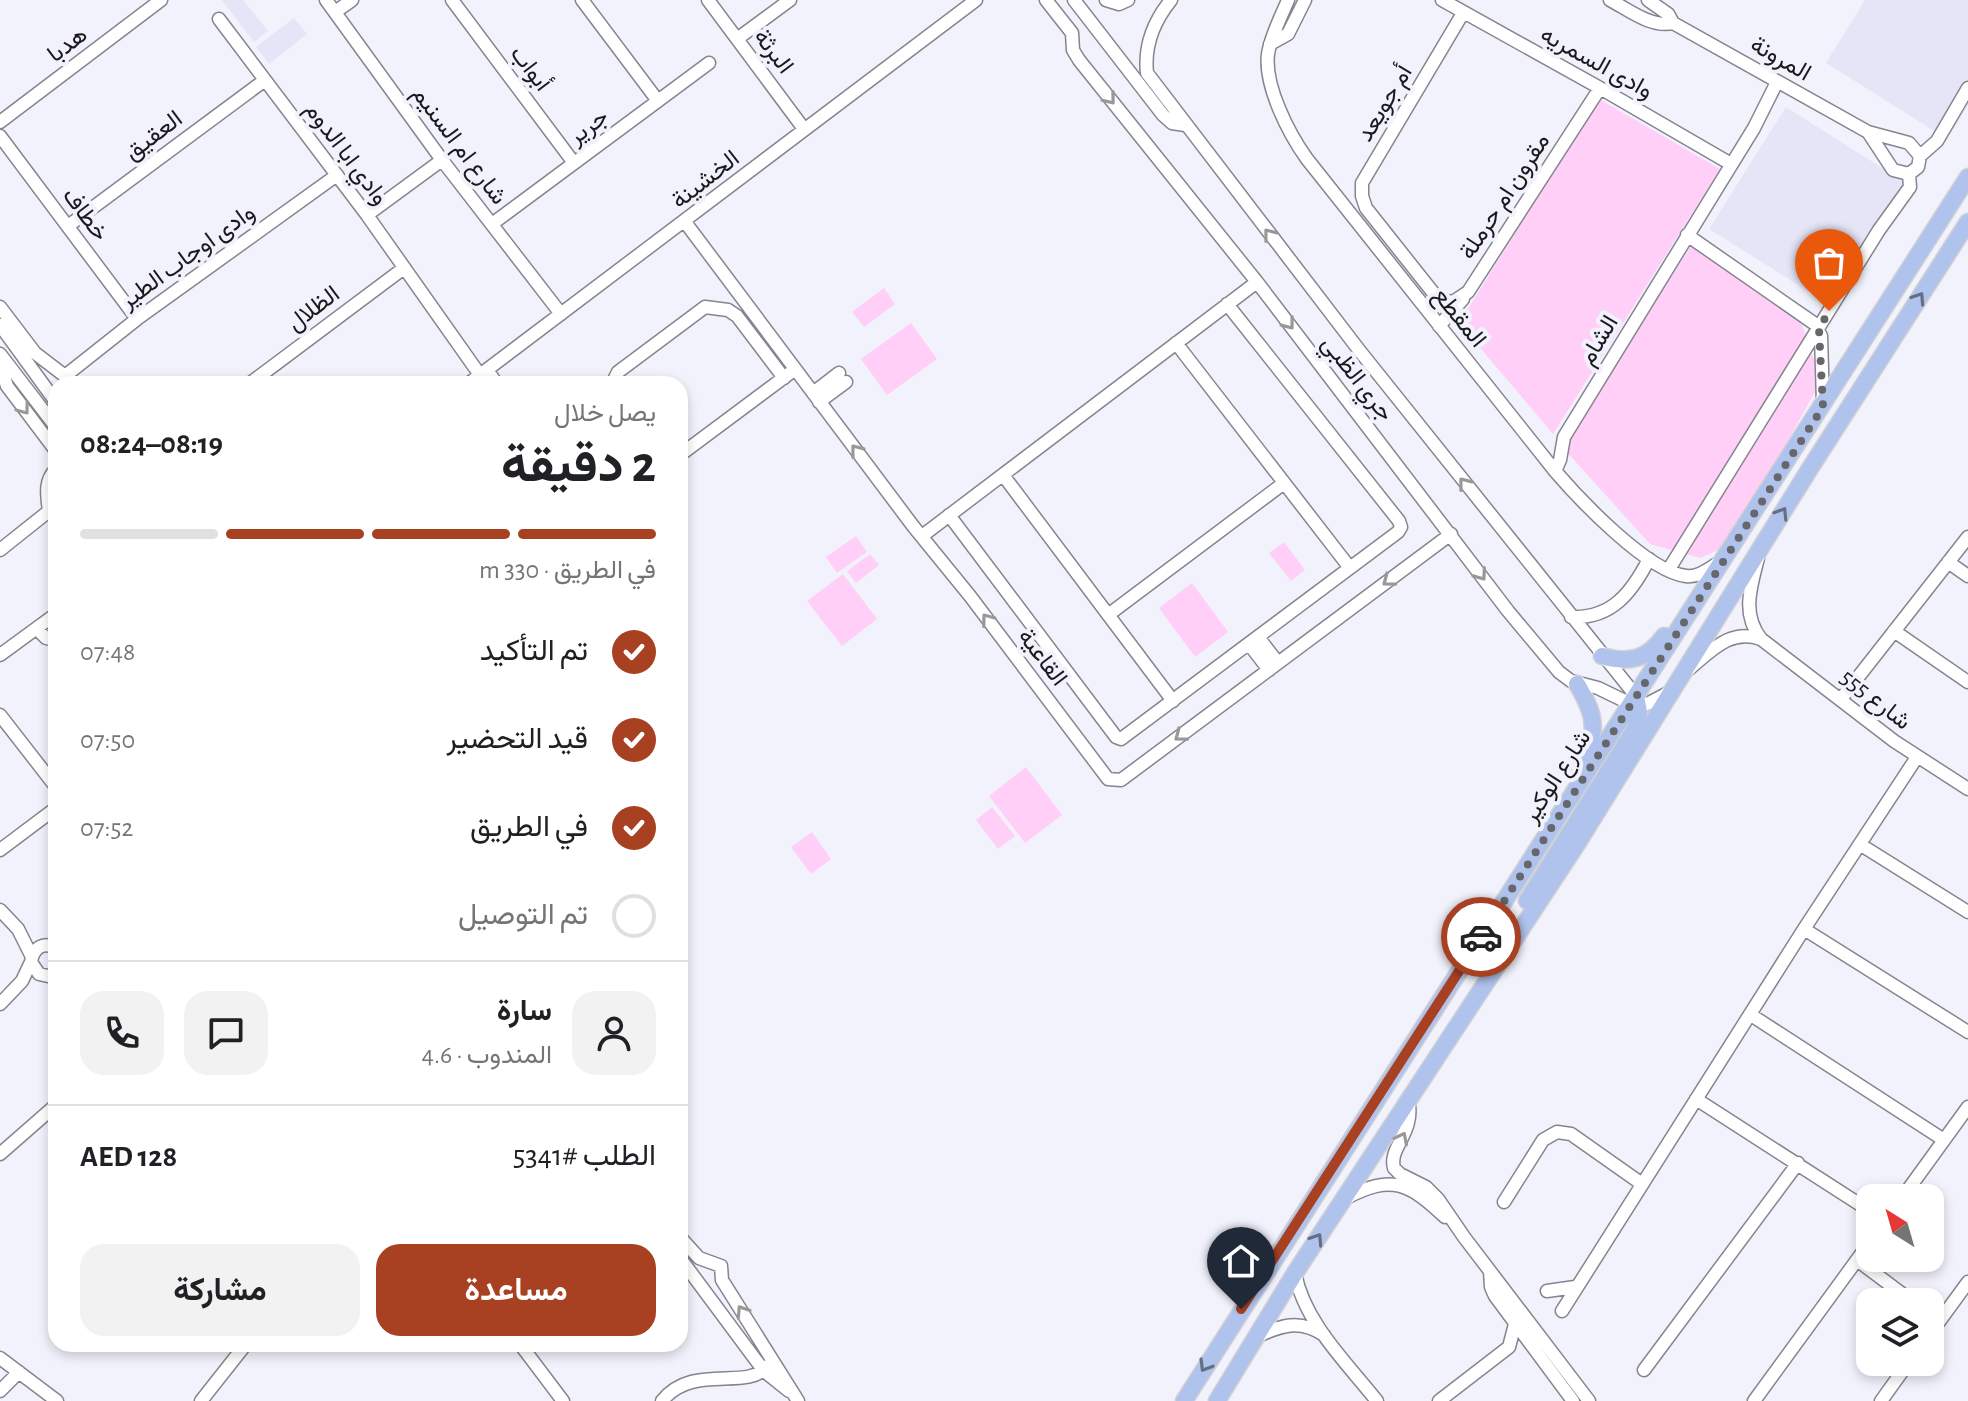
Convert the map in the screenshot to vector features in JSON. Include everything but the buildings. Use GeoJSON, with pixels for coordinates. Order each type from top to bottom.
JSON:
{"type":"FeatureCollection","features":[{"type":"Feature","properties":{"kind":"main road","name":"شارع الوكير"},"geometry":{"type":"LineString","coordinates":[[1184,1401],[1968,177]]}},
{"type":"Feature","properties":{"kind":"main road"},"geometry":{"type":"LineString","coordinates":[[1217,1401],[1295,1273],[1577,844],[1761,546],[1968,222]]}},
{"type":"Feature","properties":{"kind":"main road"},"geometry":{"type":"LineString","coordinates":[[1597,650],[1625,661],[1645,656],[1655,648],[1675,620],[1688,613]]}},
{"type":"Feature","properties":{"kind":"main road"},"geometry":{"type":"LineString","coordinates":[[1565,806],[1565,794],[1591,744],[1594,731],[1592,711],[1577,684]]}},
{"type":"Feature","properties":{"kind":"main road"},"geometry":{"type":"LineString","coordinates":[[1462,1017],[1481,974],[1635,729],[1635,701]]}},
{"type":"Feature","properties":{"kind":"street","name":"هدبا"},"geometry":{"type":"LineString","coordinates":[[0,122],[161,0]]}},
{"type":"Feature","properties":{"kind":"street","name":"شارع ام السنيم"},"geometry":{"type":"LineString","coordinates":[[326,0],[442,160],[561,314]]}},
{"type":"Feature","properties":{"kind":"street"},"geometry":{"type":"LineString","coordinates":[[335,12],[352,0]]}},
{"type":"Feature","properties":{"kind":"street","name":"أبواب"},"geometry":{"type":"LineString","coordinates":[[452,0],[574,163]]}},
{"type":"Feature","properties":{"kind":"street"},"geometry":{"type":"LineString","coordinates":[[582,0],[658,101]]}},
{"type":"Feature","properties":{"kind":"street","name":"البرثة"},"geometry":{"type":"LineString","coordinates":[[708,0],[804,129]]}},
{"type":"Feature","properties":{"kind":"street"},"geometry":{"type":"LineString","coordinates":[[737,39],[790,0]]}},
{"type":"Feature","properties":{"kind":"street","name":"الخشينة"},"geometry":{"type":"LineString","coordinates":[[479,376],[804,129],[972,4],[983,0]]}},
{"type":"Feature","properties":{"kind":"street","name":"جري الظبي"},"geometry":{"type":"LineString","coordinates":[[1046,0],[1072,33],[1076,55],[1257,282],[1549,660],[1565,678],[1577,684],[1635,701]]}},
{"type":"Feature","properties":{"kind":"street","name":"جري الظبي"},"geometry":{"type":"LineString","coordinates":[[1074,0],[1163,115],[1172,123],[1185,125]]}},
{"type":"Feature","properties":{"kind":"street"},"geometry":{"type":"LineString","coordinates":[[1106,0],[1119,4],[1128,0]]}},
{"type":"Feature","properties":{"kind":"street","name":"جري الظبي"},"geometry":{"type":"LineString","coordinates":[[1171,0],[1150,36],[1147,73],[1635,701]]}},
{"type":"Feature","properties":{"kind":"street","name":"المقطع"},"geometry":{"type":"LineString","coordinates":[[1288,0],[1270,44],[1267,62],[1270,81],[1298,147],[1555,471],[1605,523],[1649,559],[1683,576],[1692,576],[1723,560]]}},
{"type":"Feature","properties":{"kind":"street"},"geometry":{"type":"LineString","coordinates":[[1270,44],[1291,30],[1305,0]]}},
{"type":"Feature","properties":{"kind":"street","name":"وادى السمريه"},"geometry":{"type":"LineString","coordinates":[[1442,0],[1731,164]]}},
{"type":"Feature","properties":{"kind":"street","name":"المرونة"},"geometry":{"type":"LineString","coordinates":[[1610,0],[1660,24],[1673,23]]}},
{"type":"Feature","properties":{"kind":"street","name":"المرونة"},"geometry":{"type":"LineString","coordinates":[[1648,0],[1668,14],[1673,23],[1868,132],[1909,143],[1920,156]]}},
{"type":"Feature","properties":{"kind":"street","name":"أم جويعد"},"geometry":{"type":"LineString","coordinates":[[1373,217],[1363,203],[1362,183],[1463,13]]}},
{"type":"Feature","properties":{"kind":"street","name":"وادي ابا الدوم"},"geometry":{"type":"LineString","coordinates":[[219,19],[439,315],[488,376]]}},
{"type":"Feature","properties":{"kind":"street","name":"جرير"},"geometry":{"type":"LineString","coordinates":[[492,224],[709,63]]}},
{"type":"Feature","properties":{"kind":"street","name":"العقيق"},"geometry":{"type":"LineString","coordinates":[[68,226],[265,80]]}},
{"type":"Feature","properties":{"kind":"street","name":"الشام"},"geometry":{"type":"LineString","coordinates":[[1555,471],[1564,437],[1754,128],[1777,82]]}},
{"type":"Feature","properties":{"kind":"street","name":"مقرون ام حرملة"},"geometry":{"type":"LineString","coordinates":[[1373,217],[1435,298],[1449,303],[1465,296],[1600,88]]}},
{"type":"Feature","properties":{"kind":"street"},"geometry":{"type":"LineString","coordinates":[[1669,569],[1879,230],[1910,187],[1909,174],[1918,167],[1920,156],[1934,146],[1968,88]]}},
{"type":"Feature","properties":{"kind":"street","name":"المرونة"},"geometry":{"type":"LineString","coordinates":[[1868,132],[1893,170],[1903,175],[1909,174]]}},
{"type":"Feature","properties":{"kind":"street","name":"خطاف"},"geometry":{"type":"LineString","coordinates":[[0,136],[137,319]]}},
{"type":"Feature","properties":{"kind":"street"},"geometry":{"type":"LineString","coordinates":[[367,215],[442,160]]}},
{"type":"Feature","properties":{"kind":"street","name":"وادى اوجاب الطير"},"geometry":{"type":"LineString","coordinates":[[73,376],[137,319],[337,175]]}},
{"type":"Feature","properties":{"kind":"street","name":"القاعية"},"geometry":{"type":"LineString","coordinates":[[685,222],[1108,779],[1121,780],[1451,534]]}},
{"type":"Feature","properties":{"kind":"street"},"geometry":{"type":"LineString","coordinates":[[1687,235],[1807,316],[1819,329],[1823,407]]}},
{"type":"Feature","properties":{"kind":"street","name":"الظلال"},"geometry":{"type":"LineString","coordinates":[[260,376],[404,268]]}},
{"type":"Feature","properties":{"kind":"street"},"geometry":{"type":"LineString","coordinates":[[922,536],[1257,282]]}},
{"type":"Feature","properties":{"kind":"street"},"geometry":{"type":"LineString","coordinates":[[1439,326],[1465,296]]}},
{"type":"Feature","properties":{"kind":"street"},"geometry":{"type":"LineString","coordinates":[[949,515],[1116,737],[1123,738],[1398,532],[1401,523],[1227,304]]}},
{"type":"Feature","properties":{"kind":"street"},"geometry":{"type":"LineString","coordinates":[[0,307],[35,353],[63,376]]}},
{"type":"Feature","properties":{"kind":"street"},"geometry":{"type":"LineString","coordinates":[[616,376],[705,307],[728,310],[737,316],[784,378]]}},
{"type":"Feature","properties":{"kind":"street"},"geometry":{"type":"LineString","coordinates":[[0,325],[48,391]]}},
{"type":"Feature","properties":{"kind":"street"},"geometry":{"type":"LineString","coordinates":[[1176,343],[1350,568]]}},
{"type":"Feature","properties":{"kind":"street"},"geometry":{"type":"LineString","coordinates":[[3,358],[48,417]]}},
{"type":"Feature","properties":{"kind":"street"},"geometry":{"type":"LineString","coordinates":[[3,358],[7,386],[48,440]]}},
{"type":"Feature","properties":{"kind":"street"},"geometry":{"type":"LineString","coordinates":[[688,449],[796,369]]}},
{"type":"Feature","properties":{"kind":"street"},"geometry":{"type":"LineString","coordinates":[[816,398],[842,377]]}},
{"type":"Feature","properties":{"kind":"street"},"geometry":{"type":"LineString","coordinates":[[1003,475],[1173,701]]}},
{"type":"Feature","properties":{"kind":"street"},"geometry":{"type":"LineString","coordinates":[[1108,615],[1284,483]]}},
{"type":"Feature","properties":{"kind":"street"},"geometry":{"type":"LineString","coordinates":[[0,550],[48,512]]}},
{"type":"Feature","properties":{"kind":"street"},"geometry":{"type":"LineString","coordinates":[[1841,699],[1968,537]]}},
{"type":"Feature","properties":{"kind":"street"},"geometry":{"type":"LineString","coordinates":[[1761,546],[1748,608],[1753,627],[1761,639]]}},
{"type":"Feature","properties":{"kind":"street"},"geometry":{"type":"LineString","coordinates":[[1571,617],[1600,615],[1634,585],[1649,559]]}},
{"type":"Feature","properties":{"kind":"street"},"geometry":{"type":"LineString","coordinates":[[1948,562],[1968,576]]}},
{"type":"Feature","properties":{"kind":"street"},"geometry":{"type":"LineString","coordinates":[[1597,650],[1600,615]]}},
{"type":"Feature","properties":{"kind":"street"},"geometry":{"type":"LineString","coordinates":[[0,655],[48,620]]}},
{"type":"Feature","properties":{"kind":"street"},"geometry":{"type":"LineString","coordinates":[[37,629],[48,638]]}},
{"type":"Feature","properties":{"kind":"street"},"geometry":{"type":"LineString","coordinates":[[1894,631],[1968,682]]}},
{"type":"Feature","properties":{"kind":"street"},"geometry":{"type":"LineString","coordinates":[[1635,701],[1655,701],[1727,639],[1747,635],[1761,639]]}},
{"type":"Feature","properties":{"kind":"street","name":"شارع 555"},"geometry":{"type":"LineString","coordinates":[[1761,639],[1917,757],[1968,789]]}},
{"type":"Feature","properties":{"kind":"street"},"geometry":{"type":"LineString","coordinates":[[1253,641],[1274,667]]}},
{"type":"Feature","properties":{"kind":"street"},"geometry":{"type":"LineString","coordinates":[[0,715],[48,777]]}},
{"type":"Feature","properties":{"kind":"street"},"geometry":{"type":"LineString","coordinates":[[1562,1311],[1917,757]]}},
{"type":"Feature","properties":{"kind":"street"},"geometry":{"type":"LineString","coordinates":[[0,850],[48,814]]}},
{"type":"Feature","properties":{"kind":"street"},"geometry":{"type":"LineString","coordinates":[[1861,845],[1968,912]]}},
{"type":"Feature","properties":{"kind":"street"},"geometry":{"type":"LineString","coordinates":[[0,910],[18,929],[35,971],[48,975]]}},
{"type":"Feature","properties":{"kind":"street"},"geometry":{"type":"LineString","coordinates":[[18,929],[48,943]]}},
{"type":"Feature","properties":{"kind":"street"},"geometry":{"type":"LineString","coordinates":[[1804,929],[1968,1032]]}},
{"type":"Feature","properties":{"kind":"street"},"geometry":{"type":"LineString","coordinates":[[0,1004],[17,987],[35,950],[48,946]]}},
{"type":"Feature","properties":{"kind":"street"},"geometry":{"type":"LineString","coordinates":[[17,987],[48,977]]}},
{"type":"Feature","properties":{"kind":"street"},"geometry":{"type":"LineString","coordinates":[[1751,1015],[1944,1140]]}},
{"type":"Feature","properties":{"kind":"street"},"geometry":{"type":"LineString","coordinates":[[1408,1099],[1410,1120],[1393,1155],[1394,1168],[1426,1187],[1438,1199],[1587,1401]]}},
{"type":"Feature","properties":{"kind":"street"},"geometry":{"type":"LineString","coordinates":[[1696,1099],[1856,1202]]}},
{"type":"Feature","properties":{"kind":"street"},"geometry":{"type":"LineString","coordinates":[[1912,1184],[1968,1107]]}},
{"type":"Feature","properties":{"kind":"street"},"geometry":{"type":"LineString","coordinates":[[0,1154],[48,1112]]}},
{"type":"Feature","properties":{"kind":"street"},"geometry":{"type":"LineString","coordinates":[[1504,1202],[1543,1140],[1557,1132],[1571,1134],[1642,1184]]}},
{"type":"Feature","properties":{"kind":"street"},"geometry":{"type":"LineString","coordinates":[[1644,1370],[1798,1163]]}},
{"type":"Feature","properties":{"kind":"street"},"geometry":{"type":"LineString","coordinates":[[1343,1199],[1375,1184],[1398,1185],[1430,1204],[1464,1237]]}},
{"type":"Feature","properties":{"kind":"street"},"geometry":{"type":"LineString","coordinates":[[688,1246],[699,1258],[721,1266],[722,1280],[798,1401]]}},
{"type":"Feature","properties":{"kind":"street"},"geometry":{"type":"LineString","coordinates":[[1754,1401],[1856,1261]]}},
{"type":"Feature","properties":{"kind":"street"},"geometry":{"type":"LineString","coordinates":[[694,1277],[711,1262]]}},
{"type":"Feature","properties":{"kind":"street"},"geometry":{"type":"LineString","coordinates":[[688,1269],[764,1371],[798,1401]]}},
{"type":"Feature","properties":{"kind":"street"},"geometry":{"type":"LineString","coordinates":[[1490,1271],[1491,1287],[1515,1324],[1572,1399],[1587,1401]]}},
{"type":"Feature","properties":{"kind":"street"},"geometry":{"type":"LineString","coordinates":[[1873,1272],[1894,1288]]}},
{"type":"Feature","properties":{"kind":"street"},"geometry":{"type":"LineString","coordinates":[[1295,1273],[1303,1301],[1377,1401]]}},
{"type":"Feature","properties":{"kind":"street"},"geometry":{"type":"LineString","coordinates":[[1944,1308],[1968,1282]]}},
{"type":"Feature","properties":{"kind":"street"},"geometry":{"type":"LineString","coordinates":[[1547,1291],[1575,1287]]}},
{"type":"Feature","properties":{"kind":"street"},"geometry":{"type":"LineString","coordinates":[[1439,1401],[1509,1347],[1515,1324]]}},
{"type":"Feature","properties":{"kind":"street"},"geometry":{"type":"LineString","coordinates":[[1256,1337],[1284,1325],[1300,1325],[1329,1338]]}},
{"type":"Feature","properties":{"kind":"street"},"geometry":{"type":"LineString","coordinates":[[1509,1347],[1533,1348]]}},
{"type":"Feature","properties":{"kind":"street"},"geometry":{"type":"LineString","coordinates":[[201,1401],[240,1352]]}},
{"type":"Feature","properties":{"kind":"street"},"geometry":{"type":"LineString","coordinates":[[526,1352],[563,1401]]}},
{"type":"Feature","properties":{"kind":"street"},"geometry":{"type":"LineString","coordinates":[[662,1401],[673,1389],[693,1380],[755,1376],[764,1371],[770,1357]]}},
{"type":"Feature","properties":{"kind":"street"},"geometry":{"type":"LineString","coordinates":[[0,1358],[57,1401]]}},
{"type":"Feature","properties":{"kind":"street"},"geometry":{"type":"LineString","coordinates":[[0,1391],[19,1372]]}},
{"type":"Feature","properties":{"kind":"street"},"geometry":{"type":"LineString","coordinates":[[1881,1401],[1899,1376]]}},
{"type":"Feature","properties":{"kind":"shaded area"},"geometry":{"type":"Polygon","coordinates":[[[222,0],[243,0],[268,31],[254,42],[222,0]]]}},
{"type":"Feature","properties":{"kind":"shaded area"},"geometry":{"type":"Polygon","coordinates":[[[1865,0],[1968,0],[1968,105],[1947,139],[1826,63],[1865,0]]]}},
{"type":"Feature","properties":{"kind":"shaded area"},"geometry":{"type":"Polygon","coordinates":[[[294,18],[307,34],[269,64],[256,47],[294,18]]]}},
{"type":"Feature","properties":{"kind":"shaded area"},"geometry":{"type":"Polygon","coordinates":[[[1599,99],[1720,169],[1553,434],[1459,323],[1599,99]]]}},
{"type":"Feature","properties":{"kind":"shaded area"},"geometry":{"type":"Polygon","coordinates":[[[1786,107],[1909,185],[1832,306],[1709,229],[1786,107]]]}},
{"type":"Feature","properties":{"kind":"shaded area"},"geometry":{"type":"Polygon","coordinates":[[[1691,246],[1801,322],[1814,360],[1815,392],[1730,545],[1700,558],[1650,544],[1563,448],[1691,246]]]}},
{"type":"Feature","properties":{"kind":"shaded area"},"geometry":{"type":"Polygon","coordinates":[[[884,288],[895,304],[864,327],[852,312],[884,288]]]}},
{"type":"Feature","properties":{"kind":"shaded area"},"geometry":{"type":"Polygon","coordinates":[[[911,323],[937,359],[887,395],[861,359],[911,323]]]}},
{"type":"Feature","properties":{"kind":"shaded area"},"geometry":{"type":"Polygon","coordinates":[[[856,536],[867,552],[837,573],[826,557],[856,536]]]}},
{"type":"Feature","properties":{"kind":"shaded area"},"geometry":{"type":"Polygon","coordinates":[[[1284,542],[1305,570],[1291,581],[1269,553],[1284,542]]]}},
{"type":"Feature","properties":{"kind":"shaded area"},"geometry":{"type":"Polygon","coordinates":[[[870,554],[879,565],[856,583],[847,571],[870,554]]]}},
{"type":"Feature","properties":{"kind":"shaded area"},"geometry":{"type":"Polygon","coordinates":[[[843,574],[877,619],[842,646],[807,601],[843,574]]]}},
{"type":"Feature","properties":{"kind":"shaded area"},"geometry":{"type":"Polygon","coordinates":[[[1192,583],[1228,632],[1195,657],[1159,608],[1192,583]]]}},
{"type":"Feature","properties":{"kind":"shaded area"},"geometry":{"type":"Polygon","coordinates":[[[1026,767],[1062,815],[1025,843],[989,796],[1026,767]]]}},
{"type":"Feature","properties":{"kind":"shaded area"},"geometry":{"type":"Polygon","coordinates":[[[992,807],[1015,836],[998,849],[976,820],[992,807]]]}},
{"type":"Feature","properties":{"kind":"shaded area"},"geometry":{"type":"Polygon","coordinates":[[[812,832],[831,859],[811,874],[791,847],[812,832]]]}},
{"type":"Feature","properties":{"kind":"way so far"},"geometry":{"type":"LineString","coordinates":[[1481,937],[1823,407],[1819,329],[1829,311]]}},
{"type":"Feature","properties":{"kind":"route"},"geometry":{"type":"LineString","coordinates":[[1241,1309],[1481,937]]}}]}
